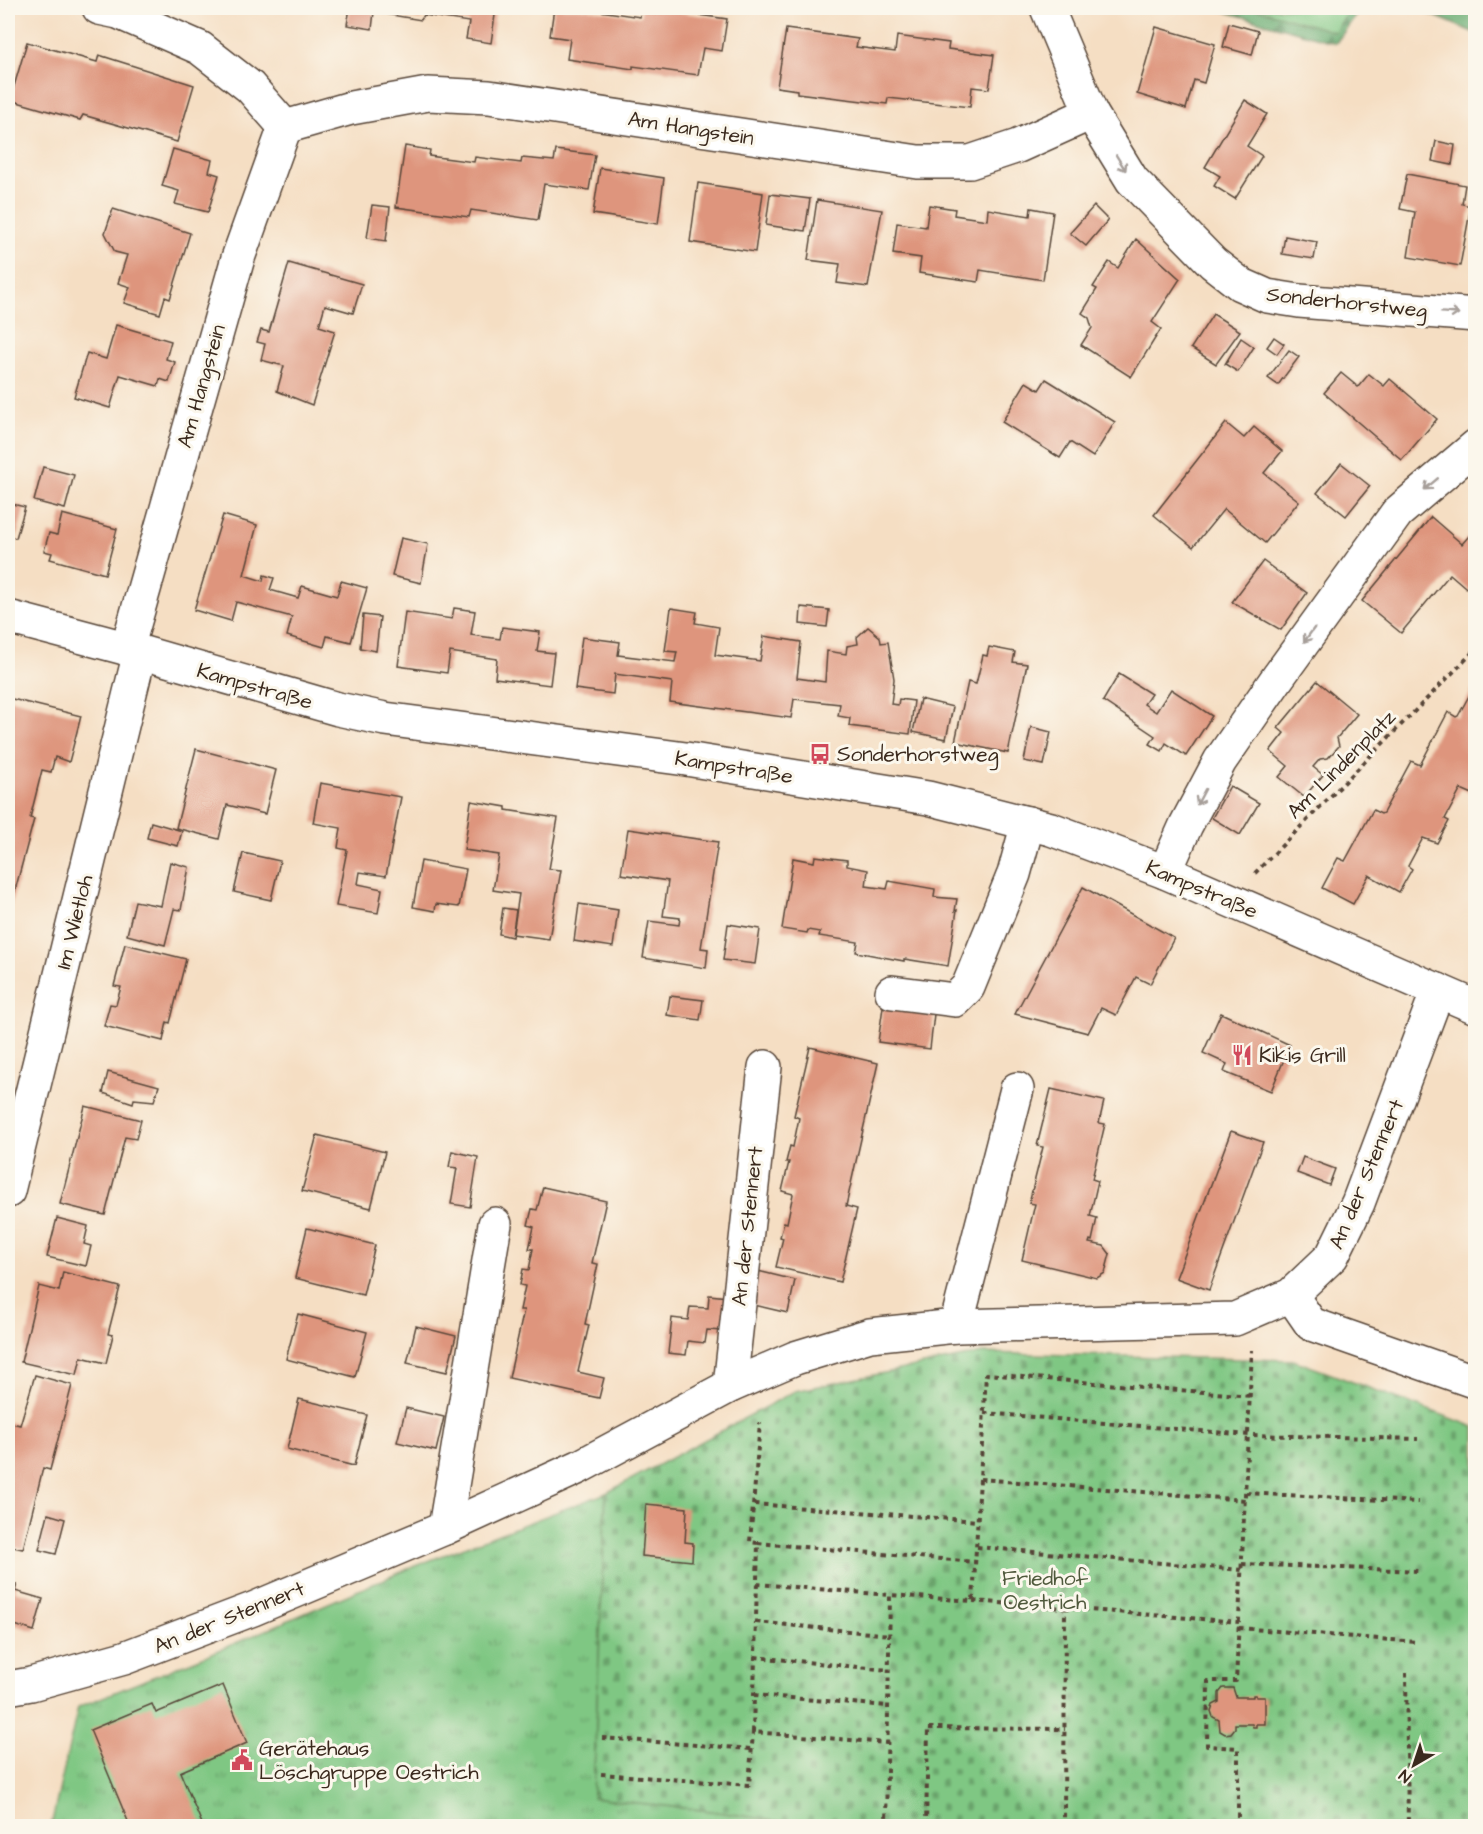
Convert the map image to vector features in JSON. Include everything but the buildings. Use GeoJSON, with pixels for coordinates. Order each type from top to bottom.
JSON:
{"type":"FeatureCollection","features":[{"type":"Feature","properties":{"kind":"street"},"geometry":{"type":"LineString","coordinates":[[99,8],[118,12],[200,48],[250,87],[285,127]]}},
{"type":"Feature","properties":{"kind":"street","name":"Sonderhorstweg"},"geometry":{"type":"LineString","coordinates":[[1047,8],[1091,113],[1132,180],[1213,263],[1240,284],[1267,296],[1299,301],[1476,315]]}},
{"type":"Feature","properties":{"kind":"street","name":"Am Hangstein"},"geometry":{"type":"LineString","coordinates":[[133,650],[238,258],[285,127],[351,108],[428,94],[489,97],[918,162],[970,162],[1018,146],[1091,113]]}},
{"type":"Feature","properties":{"kind":"street"},"geometry":{"type":"LineString","coordinates":[[1165,872],[1185,825],[1220,761],[1383,531],[1397,513],[1476,446]]}},
{"type":"Feature","properties":{"kind":"street","name":"Kampstraße"},"geometry":{"type":"LineString","coordinates":[[8,617],[133,650],[246,684],[385,719],[686,759],[928,798],[1051,829],[1165,872],[1476,1007]]}},
{"type":"Feature","properties":{"kind":"street","name":"Im Wietloh"},"geometry":{"type":"LineString","coordinates":[[8,1191],[133,650]]}},
{"type":"Feature","properties":{"kind":"street"},"geometry":{"type":"LineString","coordinates":[[892,992],[955,1000],[968,987],[1014,874],[1028,823]]}},
{"type":"Feature","properties":{"kind":"street","name":"An der Stennert"},"geometry":{"type":"LineString","coordinates":[[8,1688],[31,1684],[124,1658],[253,1609],[445,1528],[579,1467],[730,1386],[795,1358],[870,1335],[956,1326],[1235,1319],[1291,1295],[1332,1257],[1358,1203],[1438,990]]}},
{"type":"Feature","properties":{"kind":"street","name":"An der Stennert"},"geometry":{"type":"LineString","coordinates":[[730,1386],[765,1067]]}},
{"type":"Feature","properties":{"kind":"street"},"geometry":{"type":"LineString","coordinates":[[956,1326],[1017,1089]]}},
{"type":"Feature","properties":{"kind":"street"},"geometry":{"type":"LineString","coordinates":[[445,1528],[495,1224]]}},
{"type":"Feature","properties":{"kind":"street"},"geometry":{"type":"LineString","coordinates":[[1291,1295],[1311,1324],[1476,1382]]}},
{"type":"Feature","properties":{"kind":"path","name":"Am Lindenplatz"},"geometry":{"type":"LineString","coordinates":[[1229,900],[1476,649]]}},
{"type":"Feature","properties":{"kind":"path"},"geometry":{"type":"LineString","coordinates":[[1238,1827],[1238,1748],[1207,1746],[1208,1681],[1236,1681],[1253,1359],[1248,1313]]}},
{"type":"Feature","properties":{"kind":"path"},"geometry":{"type":"LineString","coordinates":[[973,1601],[987,1374],[1251,1396]]}},
{"type":"Feature","properties":{"kind":"path"},"geometry":{"type":"LineString","coordinates":[[984,1413],[1249,1436],[1418,1439]]}},
{"type":"Feature","properties":{"kind":"path"},"geometry":{"type":"LineString","coordinates":[[760,1423],[750,1542],[975,1562]]}},
{"type":"Feature","properties":{"kind":"path"},"geometry":{"type":"LineString","coordinates":[[980,1479],[1245,1500]]}},
{"type":"Feature","properties":{"kind":"path"},"geometry":{"type":"LineString","coordinates":[[1246,1494],[1418,1502]]}},
{"type":"Feature","properties":{"kind":"path"},"geometry":{"type":"LineString","coordinates":[[754,1504],[978,1521]]}},
{"type":"Feature","properties":{"kind":"path"},"geometry":{"type":"LineString","coordinates":[[600,1774],[749,1785],[753,1732],[758,1543]]}},
{"type":"Feature","properties":{"kind":"path"},"geometry":{"type":"LineString","coordinates":[[976,1547],[1242,1570]]}},
{"type":"Feature","properties":{"kind":"path"},"geometry":{"type":"LineString","coordinates":[[1242,1564],[1420,1570]]}},
{"type":"Feature","properties":{"kind":"path"},"geometry":{"type":"LineString","coordinates":[[757,1584],[1065,1608],[1417,1642]]}},
{"type":"Feature","properties":{"kind":"path"},"geometry":{"type":"LineString","coordinates":[[886,1827],[890,1595]]}},
{"type":"Feature","properties":{"kind":"path"},"geometry":{"type":"LineString","coordinates":[[1064,1827],[1065,1608]]}},
{"type":"Feature","properties":{"kind":"path"},"geometry":{"type":"LineString","coordinates":[[756,1622],[890,1635]]}},
{"type":"Feature","properties":{"kind":"path"},"geometry":{"type":"LineString","coordinates":[[755,1657],[889,1670]]}},
{"type":"Feature","properties":{"kind":"path"},"geometry":{"type":"LineString","coordinates":[[1406,1673],[1408,1827]]}},
{"type":"Feature","properties":{"kind":"path"},"geometry":{"type":"LineString","coordinates":[[754,1695],[888,1706]]}},
{"type":"Feature","properties":{"kind":"path"},"geometry":{"type":"LineString","coordinates":[[926,1827],[928,1728],[1065,1729]]}},
{"type":"Feature","properties":{"kind":"path"},"geometry":{"type":"LineString","coordinates":[[753,1732],[887,1743]]}},
{"type":"Feature","properties":{"kind":"path"},"geometry":{"type":"LineString","coordinates":[[602,1738],[751,1749]]}},
{"type":"Feature","properties":{"kind":"green space"},"geometry":{"type":"Polygon","coordinates":[[[1212,8],[1361,8],[1336,43],[1212,8]]]}},
{"type":"Feature","properties":{"kind":"green space"},"geometry":{"type":"Polygon","coordinates":[[[1254,8],[1350,8],[1335,32],[1254,8]]]}},
{"type":"Feature","properties":{"kind":"green space"},"geometry":{"type":"Polygon","coordinates":[[[1416,8],[1475,8],[1475,33],[1416,8]]]}},
{"type":"Feature","properties":{"kind":"green space","name":"Friedhof Oestrich"},"geometry":{"type":"Polygon","coordinates":[[[983,1353],[1293,1360],[1475,1427],[1475,1826],[810,1826],[711,1811],[593,1798],[606,1493],[795,1391],[983,1353]]]}},
{"type":"Feature","properties":{"kind":"green space"},"geometry":{"type":"Polygon","coordinates":[[[606,1493],[593,1798],[711,1811],[810,1826],[51,1826],[78,1707],[210,1654],[415,1566],[606,1493]]]}},
{"type":"Feature","properties":{"kind":"place","name":"Sonderhorstweg"},"geometry":{"type":"Point","coordinates":[820,754]}},
{"type":"Feature","properties":{"kind":"place","name":"Kikis Grill"},"geometry":{"type":"Point","coordinates":[1242,1055]}},
{"type":"Feature","properties":{"kind":"place","name":"Gerätehaus Löschgruppe Oestrich"},"geometry":{"type":"Point","coordinates":[242,1760]}}]}
